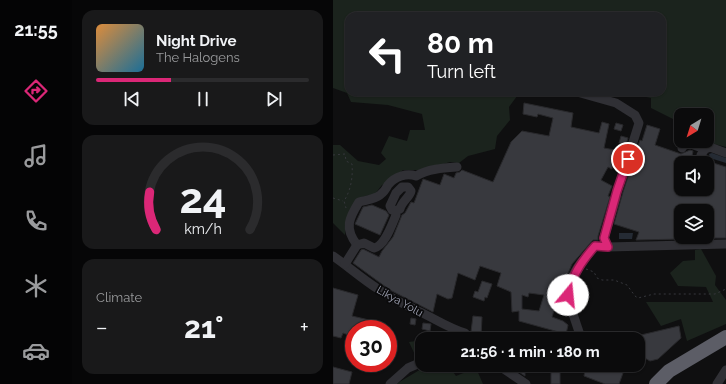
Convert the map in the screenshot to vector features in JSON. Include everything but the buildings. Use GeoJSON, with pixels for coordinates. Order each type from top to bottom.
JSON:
{"type":"FeatureCollection","features":[{"type":"Feature","properties":{"kind":"highway"},"geometry":{"type":"LineString","coordinates":[[656,384],[669,371],[726,338]]}},
{"type":"Feature","properties":{"kind":"street"},"geometry":{"type":"LineString","coordinates":[[591,96],[616,103],[635,115],[639,123],[625,171],[617,191],[604,238],[608,247]]}},
{"type":"Feature","properties":{"kind":"street"},"geometry":{"type":"LineString","coordinates":[[697,148],[703,152],[709,148]]}},
{"type":"Feature","properties":{"kind":"street"},"geometry":{"type":"LineString","coordinates":[[713,148],[726,153]]}},
{"type":"Feature","properties":{"kind":"street"},"geometry":{"type":"LineString","coordinates":[[357,245],[349,226],[351,215],[359,202],[379,196],[386,190],[389,184],[401,176],[410,174],[417,176],[436,169],[457,166]]}},
{"type":"Feature","properties":{"kind":"street"},"geometry":{"type":"LineString","coordinates":[[345,264],[357,245],[364,243],[375,248],[378,247],[385,238],[396,215],[395,211]]}},
{"type":"Feature","properties":{"kind":"street"},"geometry":{"type":"LineString","coordinates":[[579,332],[568,295],[570,282],[581,262],[595,246],[726,244]]}},
{"type":"Feature","properties":{"kind":"street","name":"Likya Yolu"},"geometry":{"type":"LineString","coordinates":[[333,256],[379,290],[406,306],[450,328],[462,332]]}},
{"type":"Feature","properties":{"kind":"street"},"geometry":{"type":"LineString","coordinates":[[390,384],[408,368],[415,365]]}},
{"type":"Feature","properties":{"kind":"street"},"geometry":{"type":"LineString","coordinates":[[717,384],[726,370]]}},
{"type":"Feature","properties":{"kind":"street"},"geometry":{"type":"LineString","coordinates":[[508,372],[526,384]]}},
{"type":"Feature","properties":{"kind":"path"},"geometry":{"type":"LineString","coordinates":[[333,155],[345,154],[346,161],[352,164],[353,177],[349,194],[344,201],[346,210],[351,215]]}},
{"type":"Feature","properties":{"kind":"path"},"geometry":{"type":"LineString","coordinates":[[333,198],[344,201]]}},
{"type":"Feature","properties":{"kind":"path"},"geometry":{"type":"LineString","coordinates":[[577,268],[589,269],[594,272],[597,278],[602,280],[613,280],[627,285],[638,298],[654,294],[715,294],[726,289]]}},
{"type":"Feature","properties":{"kind":"shaded area"},"geometry":{"type":"Polygon","coordinates":[[[333,0],[726,0],[726,147],[714,144],[714,108],[674,108],[674,120],[651,108],[651,98],[641,96],[666,96],[666,12],[345,12],[345,92],[333,88],[333,0]]]}},
{"type":"Feature","properties":{"kind":"shaded area"},"geometry":{"type":"Polygon","coordinates":[[[348,96],[517,96],[509,107],[510,120],[497,136],[495,149],[468,156],[459,163],[450,162],[423,170],[403,170],[388,184],[382,185],[375,194],[365,196],[356,202],[347,224],[345,235],[333,223],[333,145],[340,145],[358,161],[379,165],[386,159],[381,153],[389,136],[407,141],[410,130],[425,130],[422,114],[388,105],[351,102],[348,96]]]}},
{"type":"Feature","properties":{"kind":"shaded area"},"geometry":{"type":"Polygon","coordinates":[[[712,153],[726,158],[726,163],[714,159],[714,156],[710,156],[709,154],[712,153]]]}},
{"type":"Feature","properties":{"kind":"shaded area"},"geometry":{"type":"Polygon","coordinates":[[[619,233],[633,233],[632,239],[619,239],[619,233]]]}},
{"type":"Feature","properties":{"kind":"shaded area"},"geometry":{"type":"Polygon","coordinates":[[[701,249],[716,276],[715,285],[726,300],[726,324],[687,341],[681,319],[661,326],[646,302],[713,302],[706,287],[678,286],[670,273],[683,261],[695,260],[695,250],[701,249]]]}},
{"type":"Feature","properties":{"kind":"shaded area"},"geometry":{"type":"Polygon","coordinates":[[[415,341],[415,355],[409,342],[415,341]]]}},
{"type":"Feature","properties":{"kind":"shaded area"},"geometry":{"type":"Polygon","coordinates":[[[416,372],[453,372],[456,376],[466,372],[478,372],[483,384],[396,384],[416,372]]]}},
{"type":"Feature","properties":{"kind":"route"},"geometry":{"type":"LineString","coordinates":[[568,295],[570,282],[581,262],[595,246],[608,247],[604,238],[619,184],[625,171],[628,159]]}}]}
